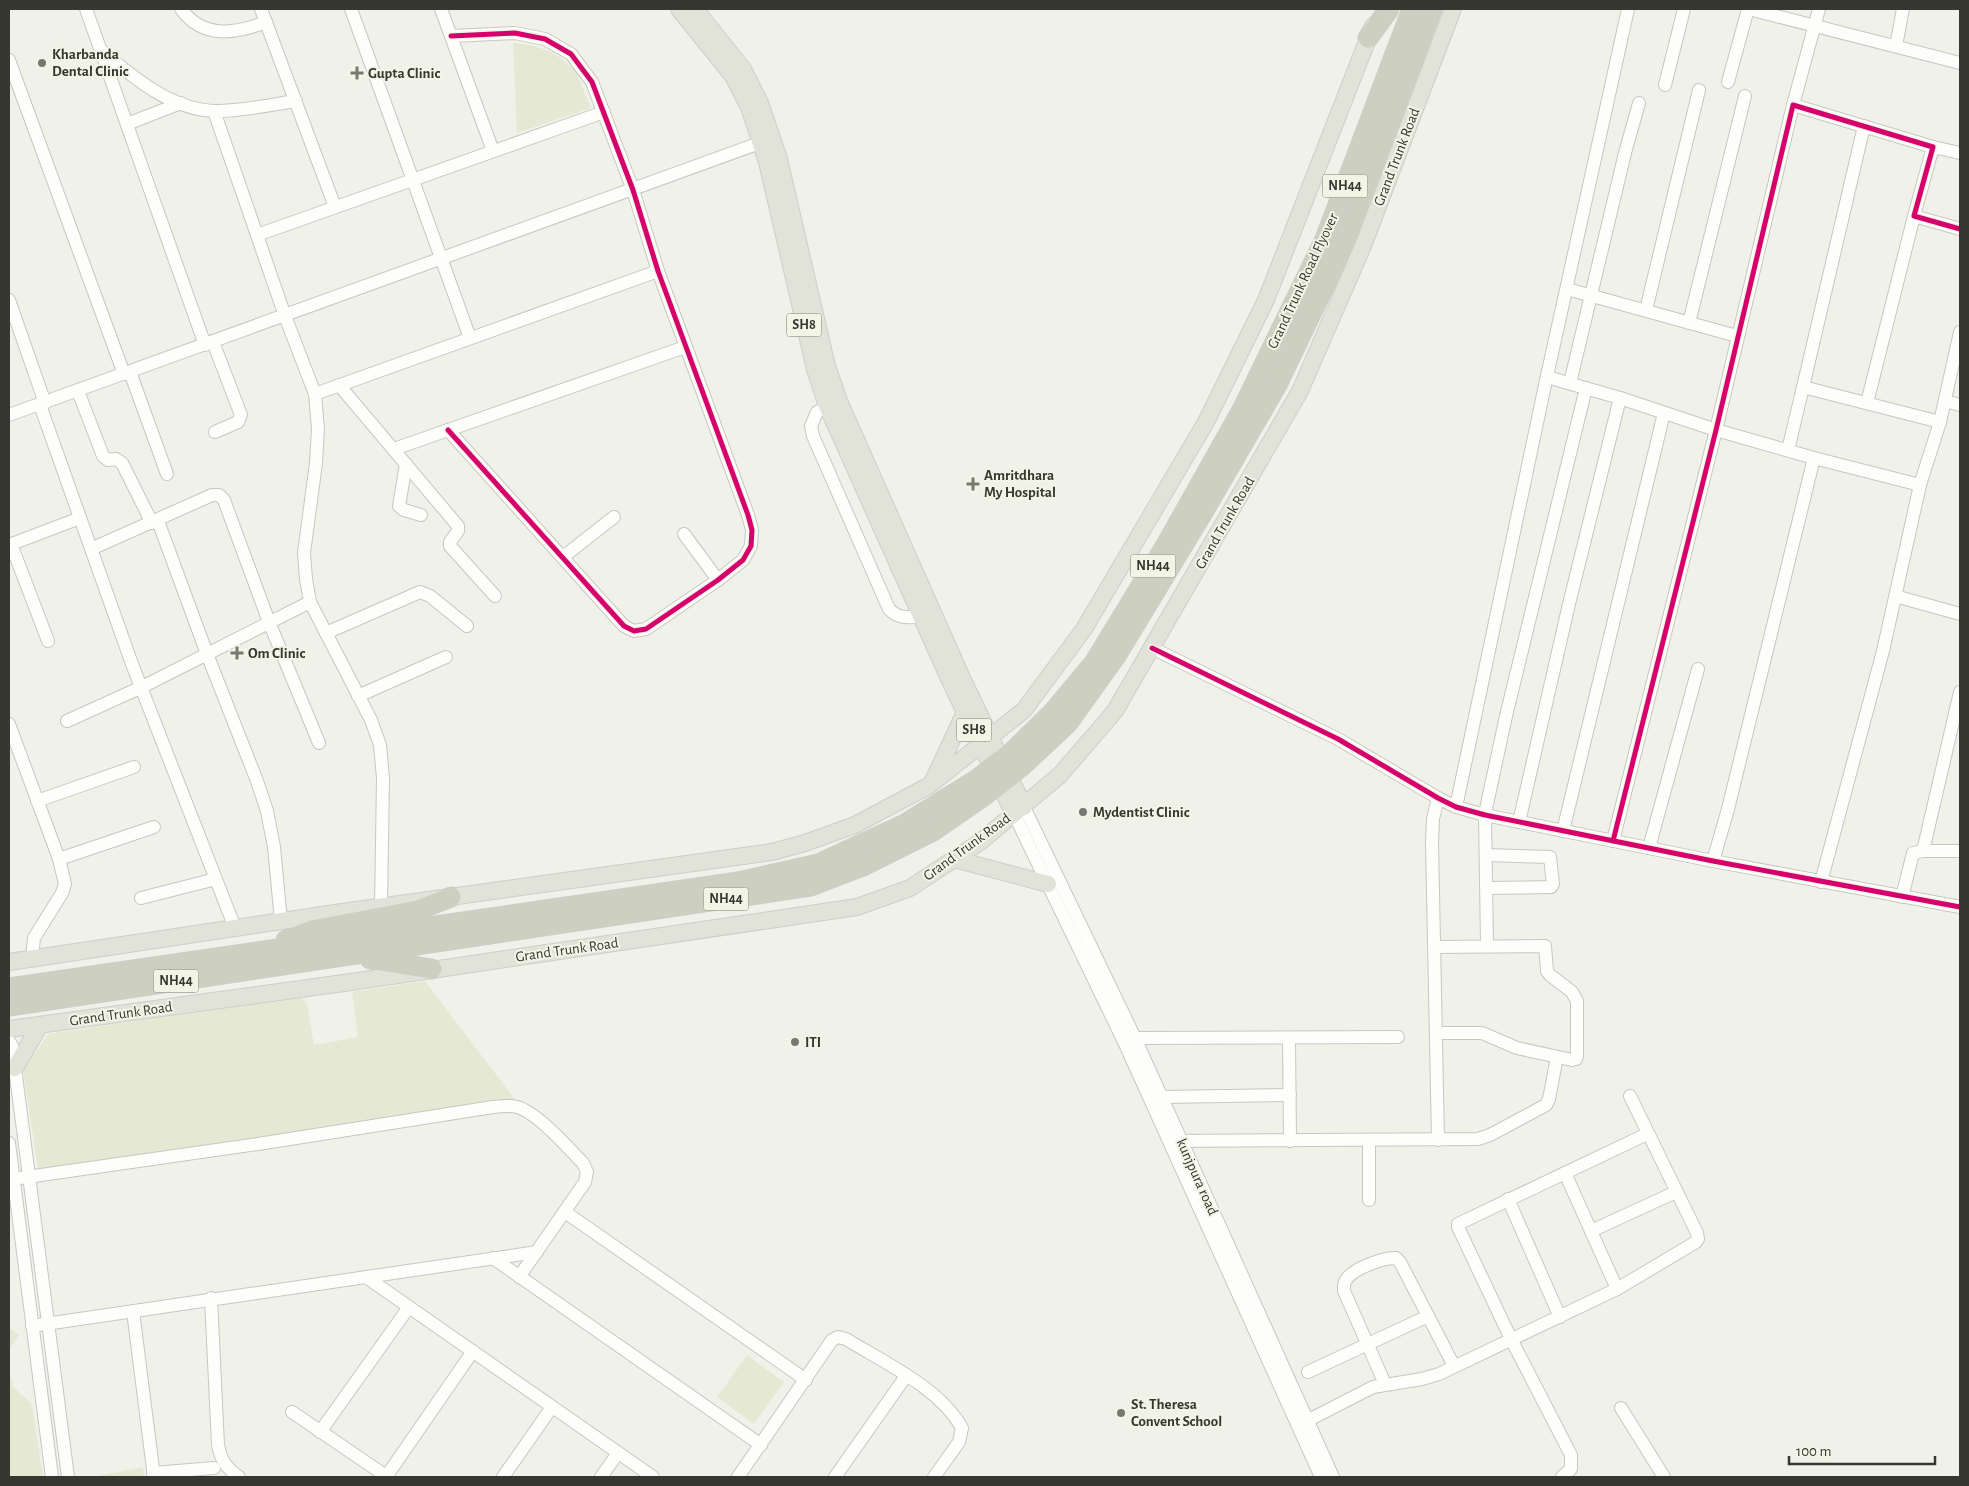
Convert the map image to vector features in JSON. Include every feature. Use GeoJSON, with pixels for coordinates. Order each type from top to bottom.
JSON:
{"type":"FeatureCollection","features":[{"type":"Feature","properties":{"kind":"highway"},"geometry":{"type":"LineString","coordinates":[[1368,38],[1390,9]]}},
{"type":"Feature","properties":{"kind":"highway","name":"Grand Trunk Road Flyover"},"geometry":{"type":"LineString","coordinates":[[1016,760],[1094,663],[1166,545],[1242,410],[1325,239],[1412,9]]}},
{"type":"Feature","properties":{"kind":"highway","name":"Grand Trunk Road"},"geometry":{"type":"LineString","coordinates":[[1355,242],[1432,9]]}},
{"type":"Feature","properties":{"kind":"highway","name":"Grand Trunk Road Flyover"},"geometry":{"type":"LineString","coordinates":[[1016,760],[1068,723],[1116,656],[1277,385],[1355,242]]}},
{"type":"Feature","properties":{"kind":"highway","name":"NH44"},"geometry":{"type":"LineString","coordinates":[[9,1006],[811,886],[863,866],[933,831],[980,787],[1016,760]]}},
{"type":"Feature","properties":{"kind":"highway","name":"NH44"},"geometry":{"type":"LineString","coordinates":[[9,988],[738,882],[818,864],[980,787]]}},
{"type":"Feature","properties":{"kind":"highway"},"geometry":{"type":"LineString","coordinates":[[270,950],[291,938],[312,930],[418,910],[451,897]]}},
{"type":"Feature","properties":{"kind":"highway"},"geometry":{"type":"LineString","coordinates":[[344,956],[432,969]]}},
{"type":"Feature","properties":{"kind":"main road","name":"SH8"},"geometry":{"type":"LineString","coordinates":[[679,9],[733,76],[767,141]]}},
{"type":"Feature","properties":{"kind":"main road","name":"SH8"},"geometry":{"type":"LineString","coordinates":[[695,9],[748,77],[760,103],[767,141],[827,366],[833,404],[921,617],[965,712],[986,742]]}},
{"type":"Feature","properties":{"kind":"main road"},"geometry":{"type":"LineString","coordinates":[[9,962],[281,921],[772,852],[805,843],[854,825],[930,785],[1024,710],[1084,629],[1206,422],[1266,300],[1379,9]]}},
{"type":"Feature","properties":{"kind":"main road","name":"Grand Trunk Road"},"geometry":{"type":"LineString","coordinates":[[9,1029],[857,907],[910,888],[980,842],[1060,775],[1115,711],[1300,391],[1355,242],[1453,9]]}},
{"type":"Feature","properties":{"kind":"main road","name":"SH8"},"geometry":{"type":"LineString","coordinates":[[833,404],[962,678],[986,742],[1019,811]]}},
{"type":"Feature","properties":{"kind":"main road"},"geometry":{"type":"LineString","coordinates":[[930,785],[965,712]]}},
{"type":"Feature","properties":{"kind":"main road"},"geometry":{"type":"LineString","coordinates":[[954,859],[1053,882]]}},
{"type":"Feature","properties":{"kind":"main road"},"geometry":{"type":"LineString","coordinates":[[15,1068],[40,1025]]}},
{"type":"Feature","properties":{"kind":"street"},"geometry":{"type":"LineString","coordinates":[[86,9],[209,343],[241,415],[238,422],[215,432]]}},
{"type":"Feature","properties":{"kind":"street"},"geometry":{"type":"LineString","coordinates":[[181,9],[190,20],[215,32],[246,30],[266,22]]}},
{"type":"Feature","properties":{"kind":"street"},"geometry":{"type":"LineString","coordinates":[[262,9],[335,207]]}},
{"type":"Feature","properties":{"kind":"street"},"geometry":{"type":"LineString","coordinates":[[351,9],[470,338]]}},
{"type":"Feature","properties":{"kind":"street"},"geometry":{"type":"LineString","coordinates":[[441,9],[493,151]]}},
{"type":"Feature","properties":{"kind":"street"},"geometry":{"type":"LineString","coordinates":[[1456,807],[1547,377],[1628,9]]}},
{"type":"Feature","properties":{"kind":"street"},"geometry":{"type":"LineString","coordinates":[[1665,85],[1684,9]]}},
{"type":"Feature","properties":{"kind":"street"},"geometry":{"type":"LineString","coordinates":[[1728,82],[1748,9],[1960,63]]}},
{"type":"Feature","properties":{"kind":"street"},"geometry":{"type":"LineString","coordinates":[[1613,841],[1716,430],[1737,336],[1818,9]]}},
{"type":"Feature","properties":{"kind":"street"},"geometry":{"type":"LineString","coordinates":[[1896,46],[1903,9]]}},
{"type":"Feature","properties":{"kind":"street"},"geometry":{"type":"LineString","coordinates":[[448,430],[624,626],[634,631],[646,629],[718,580],[743,560],[751,546],[752,530],[748,515],[685,346],[658,271],[633,190],[592,82],[571,54],[545,39],[515,33],[451,36]]}},
{"type":"Feature","properties":{"kind":"street"},"geometry":{"type":"LineString","coordinates":[[102,52],[134,78],[158,94],[193,108],[214,111],[245,109],[296,101]]}},
{"type":"Feature","properties":{"kind":"street"},"geometry":{"type":"LineString","coordinates":[[9,60],[167,474]]}},
{"type":"Feature","properties":{"kind":"street"},"geometry":{"type":"LineString","coordinates":[[1646,310],[1699,90]]}},
{"type":"Feature","properties":{"kind":"street"},"geometry":{"type":"LineString","coordinates":[[1689,323],[1745,96]]}},
{"type":"Feature","properties":{"kind":"street"},"geometry":{"type":"LineString","coordinates":[[127,124],[181,103]]}},
{"type":"Feature","properties":{"kind":"street"},"geometry":{"type":"LineString","coordinates":[[1570,383],[1593,295],[1625,153],[1639,103]]}},
{"type":"Feature","properties":{"kind":"street"},"geometry":{"type":"LineString","coordinates":[[1793,105],[1933,147],[1960,153]]}},
{"type":"Feature","properties":{"kind":"street"},"geometry":{"type":"LineString","coordinates":[[214,111],[285,316],[315,394],[318,429],[316,463],[304,553],[306,579],[310,602],[371,720],[380,745],[383,778],[381,907]]}},
{"type":"Feature","properties":{"kind":"street"},"geometry":{"type":"LineString","coordinates":[[257,235],[604,112]]}},
{"type":"Feature","properties":{"kind":"street"},"geometry":{"type":"LineString","coordinates":[[1788,450],[1864,126]]}},
{"type":"Feature","properties":{"kind":"street"},"geometry":{"type":"LineString","coordinates":[[9,415],[767,141]]}},
{"type":"Feature","properties":{"kind":"street"},"geometry":{"type":"LineString","coordinates":[[1867,403],[1933,147]]}},
{"type":"Feature","properties":{"kind":"street"},"geometry":{"type":"LineString","coordinates":[[1914,216],[1960,229]]}},
{"type":"Feature","properties":{"kind":"street"},"geometry":{"type":"LineString","coordinates":[[315,394],[658,271]]}},
{"type":"Feature","properties":{"kind":"street"},"geometry":{"type":"LineString","coordinates":[[1567,289],[1737,336]]}},
{"type":"Feature","properties":{"kind":"street"},"geometry":{"type":"LineString","coordinates":[[9,300],[91,549],[235,928]]}},
{"type":"Feature","properties":{"kind":"street"},"geometry":{"type":"LineString","coordinates":[[1821,882],[1883,651],[1920,485],[1940,422],[1960,332]]}},
{"type":"Feature","properties":{"kind":"street"},"geometry":{"type":"LineString","coordinates":[[394,449],[685,346]]}},
{"type":"Feature","properties":{"kind":"street"},"geometry":{"type":"LineString","coordinates":[[1547,377],[1620,398],[1716,430],[1814,458],[1920,485]]}},
{"type":"Feature","properties":{"kind":"street"},"geometry":{"type":"LineString","coordinates":[[339,385],[458,526],[458,531],[450,540],[450,546],[495,596]]}},
{"type":"Feature","properties":{"kind":"street"},"geometry":{"type":"LineString","coordinates":[[1803,387],[1940,422]]}},
{"type":"Feature","properties":{"kind":"street"},"geometry":{"type":"LineString","coordinates":[[1487,946],[1485,815],[1506,716],[1586,388]]}},
{"type":"Feature","properties":{"kind":"street"},"geometry":{"type":"LineString","coordinates":[[78,391],[103,456],[108,460],[120,460],[155,522],[257,781],[267,811],[274,847],[281,921]]}},
{"type":"Feature","properties":{"kind":"street"},"geometry":{"type":"LineString","coordinates":[[1519,822],[1569,604],[1620,398]]}},
{"type":"Feature","properties":{"kind":"street"},"geometry":{"type":"LineString","coordinates":[[1945,401],[1960,405]]}},
{"type":"Feature","properties":{"kind":"street"},"geometry":{"type":"LineString","coordinates":[[833,404],[817,412],[811,426],[813,436],[889,609],[895,615],[903,618],[921,617]]}},
{"type":"Feature","properties":{"kind":"street"},"geometry":{"type":"LineString","coordinates":[[1563,831],[1664,413]]}},
{"type":"Feature","properties":{"kind":"street"},"geometry":{"type":"LineString","coordinates":[[1713,862],[1728,809],[1814,458]]}},
{"type":"Feature","properties":{"kind":"street"},"geometry":{"type":"LineString","coordinates":[[406,464],[399,506],[404,510],[421,515]]}},
{"type":"Feature","properties":{"kind":"street"},"geometry":{"type":"LineString","coordinates":[[91,549],[212,495],[219,495],[224,500],[269,622],[319,743]]}},
{"type":"Feature","properties":{"kind":"street"},"geometry":{"type":"LineString","coordinates":[[562,558],[614,517]]}},
{"type":"Feature","properties":{"kind":"street"},"geometry":{"type":"LineString","coordinates":[[48,642],[10,544],[80,518]]}},
{"type":"Feature","properties":{"kind":"street"},"geometry":{"type":"LineString","coordinates":[[684,534],[718,580]]}},
{"type":"Feature","properties":{"kind":"street"},"geometry":{"type":"LineString","coordinates":[[326,633],[420,592],[430,596],[467,626]]}},
{"type":"Feature","properties":{"kind":"street"},"geometry":{"type":"LineString","coordinates":[[1895,596],[1960,614]]}},
{"type":"Feature","properties":{"kind":"street"},"geometry":{"type":"LineString","coordinates":[[67,721],[142,687],[310,602]]}},
{"type":"Feature","properties":{"kind":"street"},"geometry":{"type":"LineString","coordinates":[[1152,648],[1338,739],[1456,807],[1485,815],[1713,862],[1960,907]]}},
{"type":"Feature","properties":{"kind":"street"},"geometry":{"type":"LineString","coordinates":[[358,696],[446,657]]}},
{"type":"Feature","properties":{"kind":"street"},"geometry":{"type":"LineString","coordinates":[[1649,848],[1698,669]]}},
{"type":"Feature","properties":{"kind":"street"},"geometry":{"type":"LineString","coordinates":[[1923,851],[1960,692]]}},
{"type":"Feature","properties":{"kind":"street"},"geometry":{"type":"LineString","coordinates":[[9,724],[59,859],[65,884],[62,893],[34,938],[32,959]]}},
{"type":"Feature","properties":{"kind":"street"},"geometry":{"type":"LineString","coordinates":[[37,801],[134,766]]}},
{"type":"Feature","properties":{"kind":"street"},"geometry":{"type":"LineString","coordinates":[[1438,798],[1433,820],[1432,843],[1438,1140]]}},
{"type":"Feature","properties":{"kind":"street","name":"kunjpura road"},"geometry":{"type":"LineString","coordinates":[[1019,811],[1176,1141],[1302,1423],[1321,1477]]}},
{"type":"Feature","properties":{"kind":"street"},"geometry":{"type":"LineString","coordinates":[[59,859],[154,826]]}},
{"type":"Feature","properties":{"kind":"street"},"geometry":{"type":"LineString","coordinates":[[1902,897],[1913,853],[1923,851],[1960,851]]}},
{"type":"Feature","properties":{"kind":"street"},"geometry":{"type":"LineString","coordinates":[[1486,855],[1550,857],[1553,884],[1551,887],[1487,888]]}},
{"type":"Feature","properties":{"kind":"street"},"geometry":{"type":"LineString","coordinates":[[141,898],[216,879]]}},
{"type":"Feature","properties":{"kind":"street"},"geometry":{"type":"LineString","coordinates":[[1434,947],[1545,946],[1547,971],[1572,992],[1577,1001],[1576,1059],[1557,1057],[1517,1048],[1482,1033],[1436,1033]]}},
{"type":"Feature","properties":{"kind":"street","name":"kunjpura road"},"geometry":{"type":"LineString","coordinates":[[1114,1008],[1135,1038],[1162,1098],[1176,1141]]}},
{"type":"Feature","properties":{"kind":"street"},"geometry":{"type":"LineString","coordinates":[[1135,1038],[1398,1037]]}},
{"type":"Feature","properties":{"kind":"street"},"geometry":{"type":"LineString","coordinates":[[1289,1038],[1290,1141]]}},
{"type":"Feature","properties":{"kind":"street"},"geometry":{"type":"LineString","coordinates":[[9,1042],[12,1046],[15,1068],[68,1477]]}},
{"type":"Feature","properties":{"kind":"street"},"geometry":{"type":"LineString","coordinates":[[1176,1141],[1478,1139],[1542,1109],[1549,1099],[1557,1057]]}},
{"type":"Feature","properties":{"kind":"street"},"geometry":{"type":"LineString","coordinates":[[1162,1098],[1290,1095]]}},
{"type":"Feature","properties":{"kind":"street"},"geometry":{"type":"LineString","coordinates":[[1302,1423],[1359,1393],[1385,1384],[1422,1379],[1439,1374],[1617,1289],[1698,1239],[1630,1096]]}},
{"type":"Feature","properties":{"kind":"street"},"geometry":{"type":"LineString","coordinates":[[13,1179],[258,1144],[493,1107],[516,1107],[528,1112],[583,1164],[587,1172],[585,1182],[519,1277]]}},
{"type":"Feature","properties":{"kind":"street"},"geometry":{"type":"LineString","coordinates":[[1562,1477],[1571,1469],[1572,1455],[1511,1339],[1458,1227],[1460,1222],[1648,1134]]}},
{"type":"Feature","properties":{"kind":"street"},"geometry":{"type":"LineString","coordinates":[[1369,1141],[1369,1200]]}},
{"type":"Feature","properties":{"kind":"street"},"geometry":{"type":"LineString","coordinates":[[9,1143],[52,1477]]}},
{"type":"Feature","properties":{"kind":"street"},"geometry":{"type":"LineString","coordinates":[[1565,1173],[1617,1289]]}},
{"type":"Feature","properties":{"kind":"street"},"geometry":{"type":"LineString","coordinates":[[1591,1231],[1676,1192]]}},
{"type":"Feature","properties":{"kind":"street"},"geometry":{"type":"LineString","coordinates":[[1508,1199],[1560,1317]]}},
{"type":"Feature","properties":{"kind":"street"},"geometry":{"type":"LineString","coordinates":[[565,1212],[806,1380]]}},
{"type":"Feature","properties":{"kind":"street"},"geometry":{"type":"LineString","coordinates":[[32,1326],[211,1298],[537,1252]]}},
{"type":"Feature","properties":{"kind":"street"},"geometry":{"type":"LineString","coordinates":[[1385,1384],[1344,1292],[1344,1285],[1346,1278],[1353,1273],[1370,1264],[1390,1257],[1396,1258],[1400,1262],[1454,1366]]}},
{"type":"Feature","properties":{"kind":"street"},"geometry":{"type":"LineString","coordinates":[[493,1258],[761,1445]]}},
{"type":"Feature","properties":{"kind":"street"},"geometry":{"type":"LineString","coordinates":[[366,1277],[653,1477]]}},
{"type":"Feature","properties":{"kind":"street"},"geometry":{"type":"LineString","coordinates":[[211,1298],[218,1445],[214,1468]]}},
{"type":"Feature","properties":{"kind":"street"},"geometry":{"type":"LineString","coordinates":[[320,1432],[409,1307]]}},
{"type":"Feature","properties":{"kind":"street"},"geometry":{"type":"LineString","coordinates":[[133,1311],[154,1475],[214,1468],[230,1471],[239,1477]]}},
{"type":"Feature","properties":{"kind":"street"},"geometry":{"type":"LineString","coordinates":[[1308,1372],[1428,1316]]}},
{"type":"Feature","properties":{"kind":"street"},"geometry":{"type":"LineString","coordinates":[[738,1477],[832,1340],[838,1337],[846,1339],[906,1376],[937,1398],[954,1414],[962,1428],[959,1442],[934,1477]]}},
{"type":"Feature","properties":{"kind":"street"},"geometry":{"type":"LineString","coordinates":[[292,1412],[386,1477],[473,1351]]}},
{"type":"Feature","properties":{"kind":"street"},"geometry":{"type":"LineString","coordinates":[[835,1477],[906,1376]]}},
{"type":"Feature","properties":{"kind":"street"},"geometry":{"type":"LineString","coordinates":[[503,1477],[552,1407]]}},
{"type":"Feature","properties":{"kind":"street"},"geometry":{"type":"LineString","coordinates":[[1621,1408],[1664,1477]]}},
{"type":"Feature","properties":{"kind":"street","name":"kunjpura road"},"geometry":{"type":"LineString","coordinates":[[1302,1423],[1333,1477]]}},
{"type":"Feature","properties":{"kind":"street"},"geometry":{"type":"LineString","coordinates":[[601,1477],[618,1453]]}},
{"type":"Feature","properties":{"kind":"green space"},"geometry":{"type":"Polygon","coordinates":[[[513,43],[531,45],[554,53],[576,71],[591,108],[517,133],[513,43]]]}},
{"type":"Feature","properties":{"kind":"green space"},"geometry":{"type":"Polygon","coordinates":[[[425,981],[517,1102],[38,1169],[23,1070],[48,1034],[301,997],[307,1003],[314,1045],[358,1037],[352,992],[425,981]]]}},
{"type":"Feature","properties":{"kind":"green space"},"geometry":{"type":"Polygon","coordinates":[[[9,1328],[19,1335],[10,1348],[9,1370],[9,1328]]]}},
{"type":"Feature","properties":{"kind":"green space"},"geometry":{"type":"Polygon","coordinates":[[[747,1355],[784,1382],[754,1424],[717,1397],[747,1355]]]}},
{"type":"Feature","properties":{"kind":"green space"},"geometry":{"type":"Polygon","coordinates":[[[9,1370],[13,1387],[32,1404],[43,1477],[9,1477],[9,1370]]]}},
{"type":"Feature","properties":{"kind":"green space"},"geometry":{"type":"Polygon","coordinates":[[[143,1467],[144,1477],[92,1477],[143,1467]]]}},
{"type":"Feature","properties":{"kind":"cycle path"},"geometry":{"type":"LineString","coordinates":[[448,430],[624,626],[634,631],[646,629],[718,580],[743,560],[751,546],[752,530],[748,515],[658,271],[633,190],[592,82],[571,54],[545,39],[515,33],[451,36]]}},
{"type":"Feature","properties":{"kind":"cycle path"},"geometry":{"type":"LineString","coordinates":[[1613,841],[1716,430],[1793,105],[1933,147],[1914,216],[1960,229]]}},
{"type":"Feature","properties":{"kind":"cycle path"},"geometry":{"type":"LineString","coordinates":[[1152,648],[1338,739],[1456,807],[1485,815],[1713,861],[1960,907]]}},
{"type":"Feature","properties":{"kind":"place","name":"Kharbanda Dental Clinic"},"geometry":{"type":"Point","coordinates":[42,63]}},
{"type":"Feature","properties":{"kind":"place","name":"Gupta Clinic"},"geometry":{"type":"Point","coordinates":[357,73]}},
{"type":"Feature","properties":{"kind":"place","name":"Amritdhara My Hospital"},"geometry":{"type":"Point","coordinates":[973,484]}},
{"type":"Feature","properties":{"kind":"place","name":"Om Clinic"},"geometry":{"type":"Point","coordinates":[237,653]}},
{"type":"Feature","properties":{"kind":"place","name":"Mydentist Clinic"},"geometry":{"type":"Point","coordinates":[1083,812]}},
{"type":"Feature","properties":{"kind":"place","name":"ITI"},"geometry":{"type":"Point","coordinates":[795,1042]}},
{"type":"Feature","properties":{"kind":"place","name":"St. Theresa Convent School"},"geometry":{"type":"Point","coordinates":[1121,1413]}}]}
